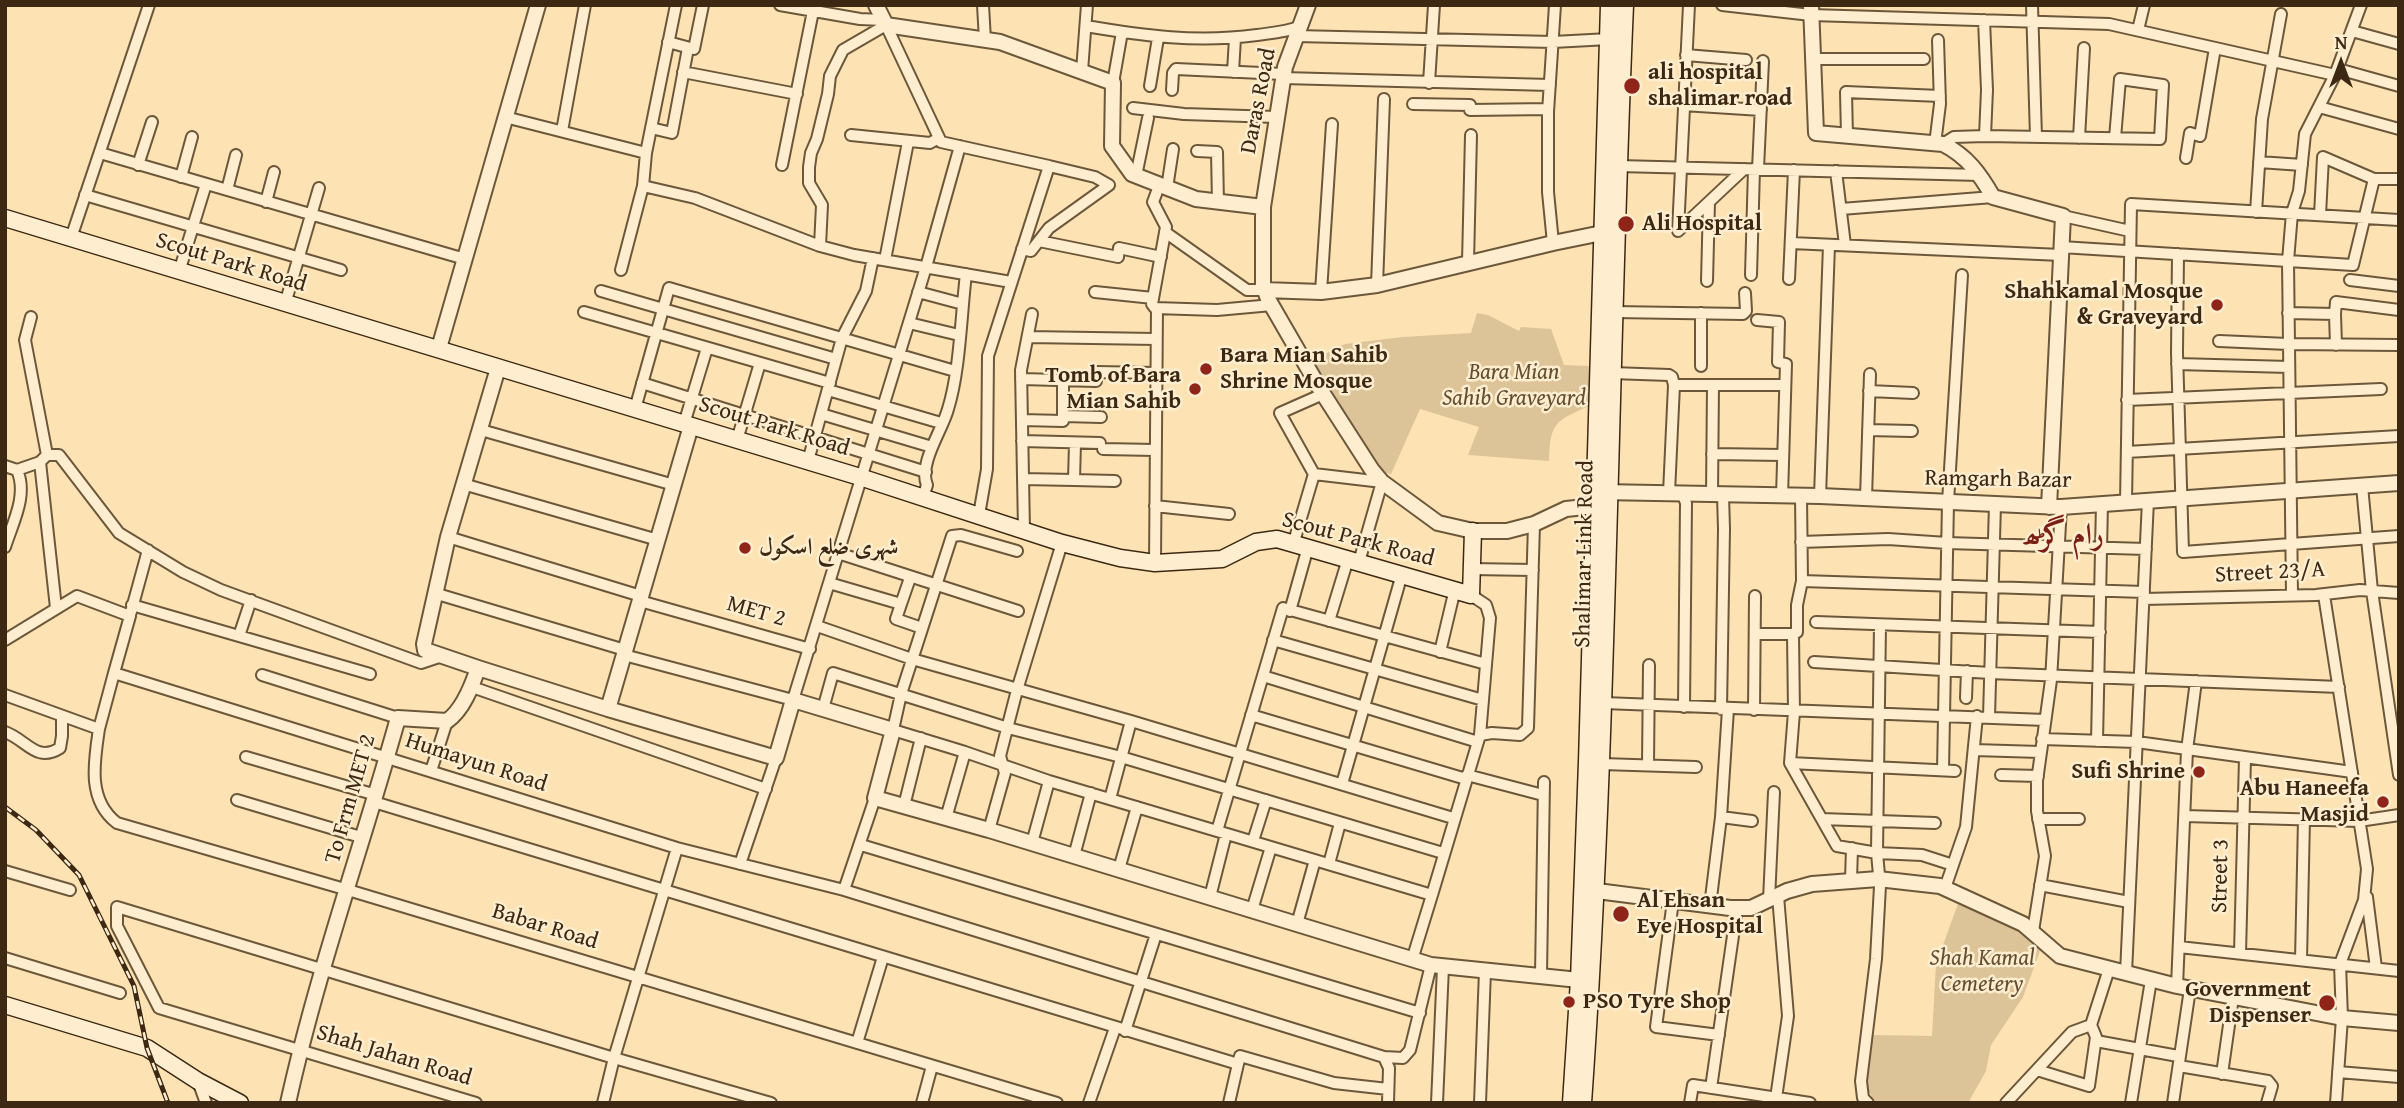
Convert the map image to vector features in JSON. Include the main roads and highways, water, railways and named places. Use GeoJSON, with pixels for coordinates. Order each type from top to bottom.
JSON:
{"type":"FeatureCollection","features":[{"type":"Feature","properties":{"kind":"main road","name":"Shalimar Link Road"},"geometry":{"type":"LineString","coordinates":[[1583,1103],[1609,233],[1609,5]]}},
{"type":"Feature","properties":{"kind":"main road","name":"Shalimar Link Road"},"geometry":{"type":"LineString","coordinates":[[1586,981],[1597,891],[1604,703],[1602,499],[1614,312],[1609,233],[1618,166],[1625,5]]}},
{"type":"Feature","properties":{"kind":"main road","name":"Scout Park Road"},"geometry":{"type":"LineString","coordinates":[[5,218],[808,461],[1062,543],[1120,558],[1156,564],[1222,559],[1266,539],[1277,539],[1471,595],[1473,531]]}},
{"type":"Feature","properties":{"kind":"main road"},"geometry":{"type":"LineString","coordinates":[[1560,1103],[1586,981]]}},
{"type":"Feature","properties":{"kind":"main road"},"geometry":{"type":"LineString","coordinates":[[1571,1103],[1586,981]]}},
{"type":"Feature","properties":{"kind":"main road"},"geometry":{"type":"LineString","coordinates":[[1586,981],[1596,1050],[1592,1103]]}},
{"type":"Feature","properties":{"kind":"main road"},"geometry":{"type":"LineString","coordinates":[[5,1005],[147,1048],[198,1081],[240,1103]]}},
{"type":"Feature","properties":{"kind":"railway"},"geometry":{"type":"LineString","coordinates":[[5,807],[36,830],[79,875],[134,986],[147,1048],[168,1103]]}},
{"type":"Feature","properties":{"kind":"place","name":"ali hospital shalimar road"},"geometry":{"type":"Point","coordinates":[1632,86]}},
{"type":"Feature","properties":{"kind":"place","name":"Ali Hospital"},"geometry":{"type":"Point","coordinates":[1626,224]}},
{"type":"Feature","properties":{"kind":"place","name":"Shahkamal Mosque & Graveyard"},"geometry":{"type":"Point","coordinates":[2217,305]}},
{"type":"Feature","properties":{"kind":"place","name":"Bara Mian Sahib Shrine Mosque"},"geometry":{"type":"Point","coordinates":[1206,369]}},
{"type":"Feature","properties":{"kind":"place","name":"Tomb of Bara Mian Sahib"},"geometry":{"type":"Point","coordinates":[1195,389]}},
{"type":"Feature","properties":{"kind":"place","name":"شہری ضلع اسکول"},"geometry":{"type":"Point","coordinates":[745,548]}},
{"type":"Feature","properties":{"kind":"place","name":"Sufi Shrine"},"geometry":{"type":"Point","coordinates":[2199,772]}},
{"type":"Feature","properties":{"kind":"place","name":"Abu Haneefa Masjid"},"geometry":{"type":"Point","coordinates":[2383,802]}},
{"type":"Feature","properties":{"kind":"place","name":"Al Ehsan Eye Hospital"},"geometry":{"type":"Point","coordinates":[1621,914]}},
{"type":"Feature","properties":{"kind":"place","name":"PSO Tyre Shop"},"geometry":{"type":"Point","coordinates":[1569,1002]}},
{"type":"Feature","properties":{"kind":"place","name":"Government Dispenser"},"geometry":{"type":"Point","coordinates":[2327,1003]}},
{"type":"Feature","properties":{"kind":"district","name":"رام گڑھ"},"geometry":{"type":"Point","coordinates":[2063,536]}},
{"type":"Feature","properties":{"kind":"park label","name":"Bara Mian Sahib Graveyard"},"geometry":{"type":"Point","coordinates":[1514,386]}},
{"type":"Feature","properties":{"kind":"park label","name":"Shah Kamal Cemetery"},"geometry":{"type":"Point","coordinates":[1982,972]}}]}
